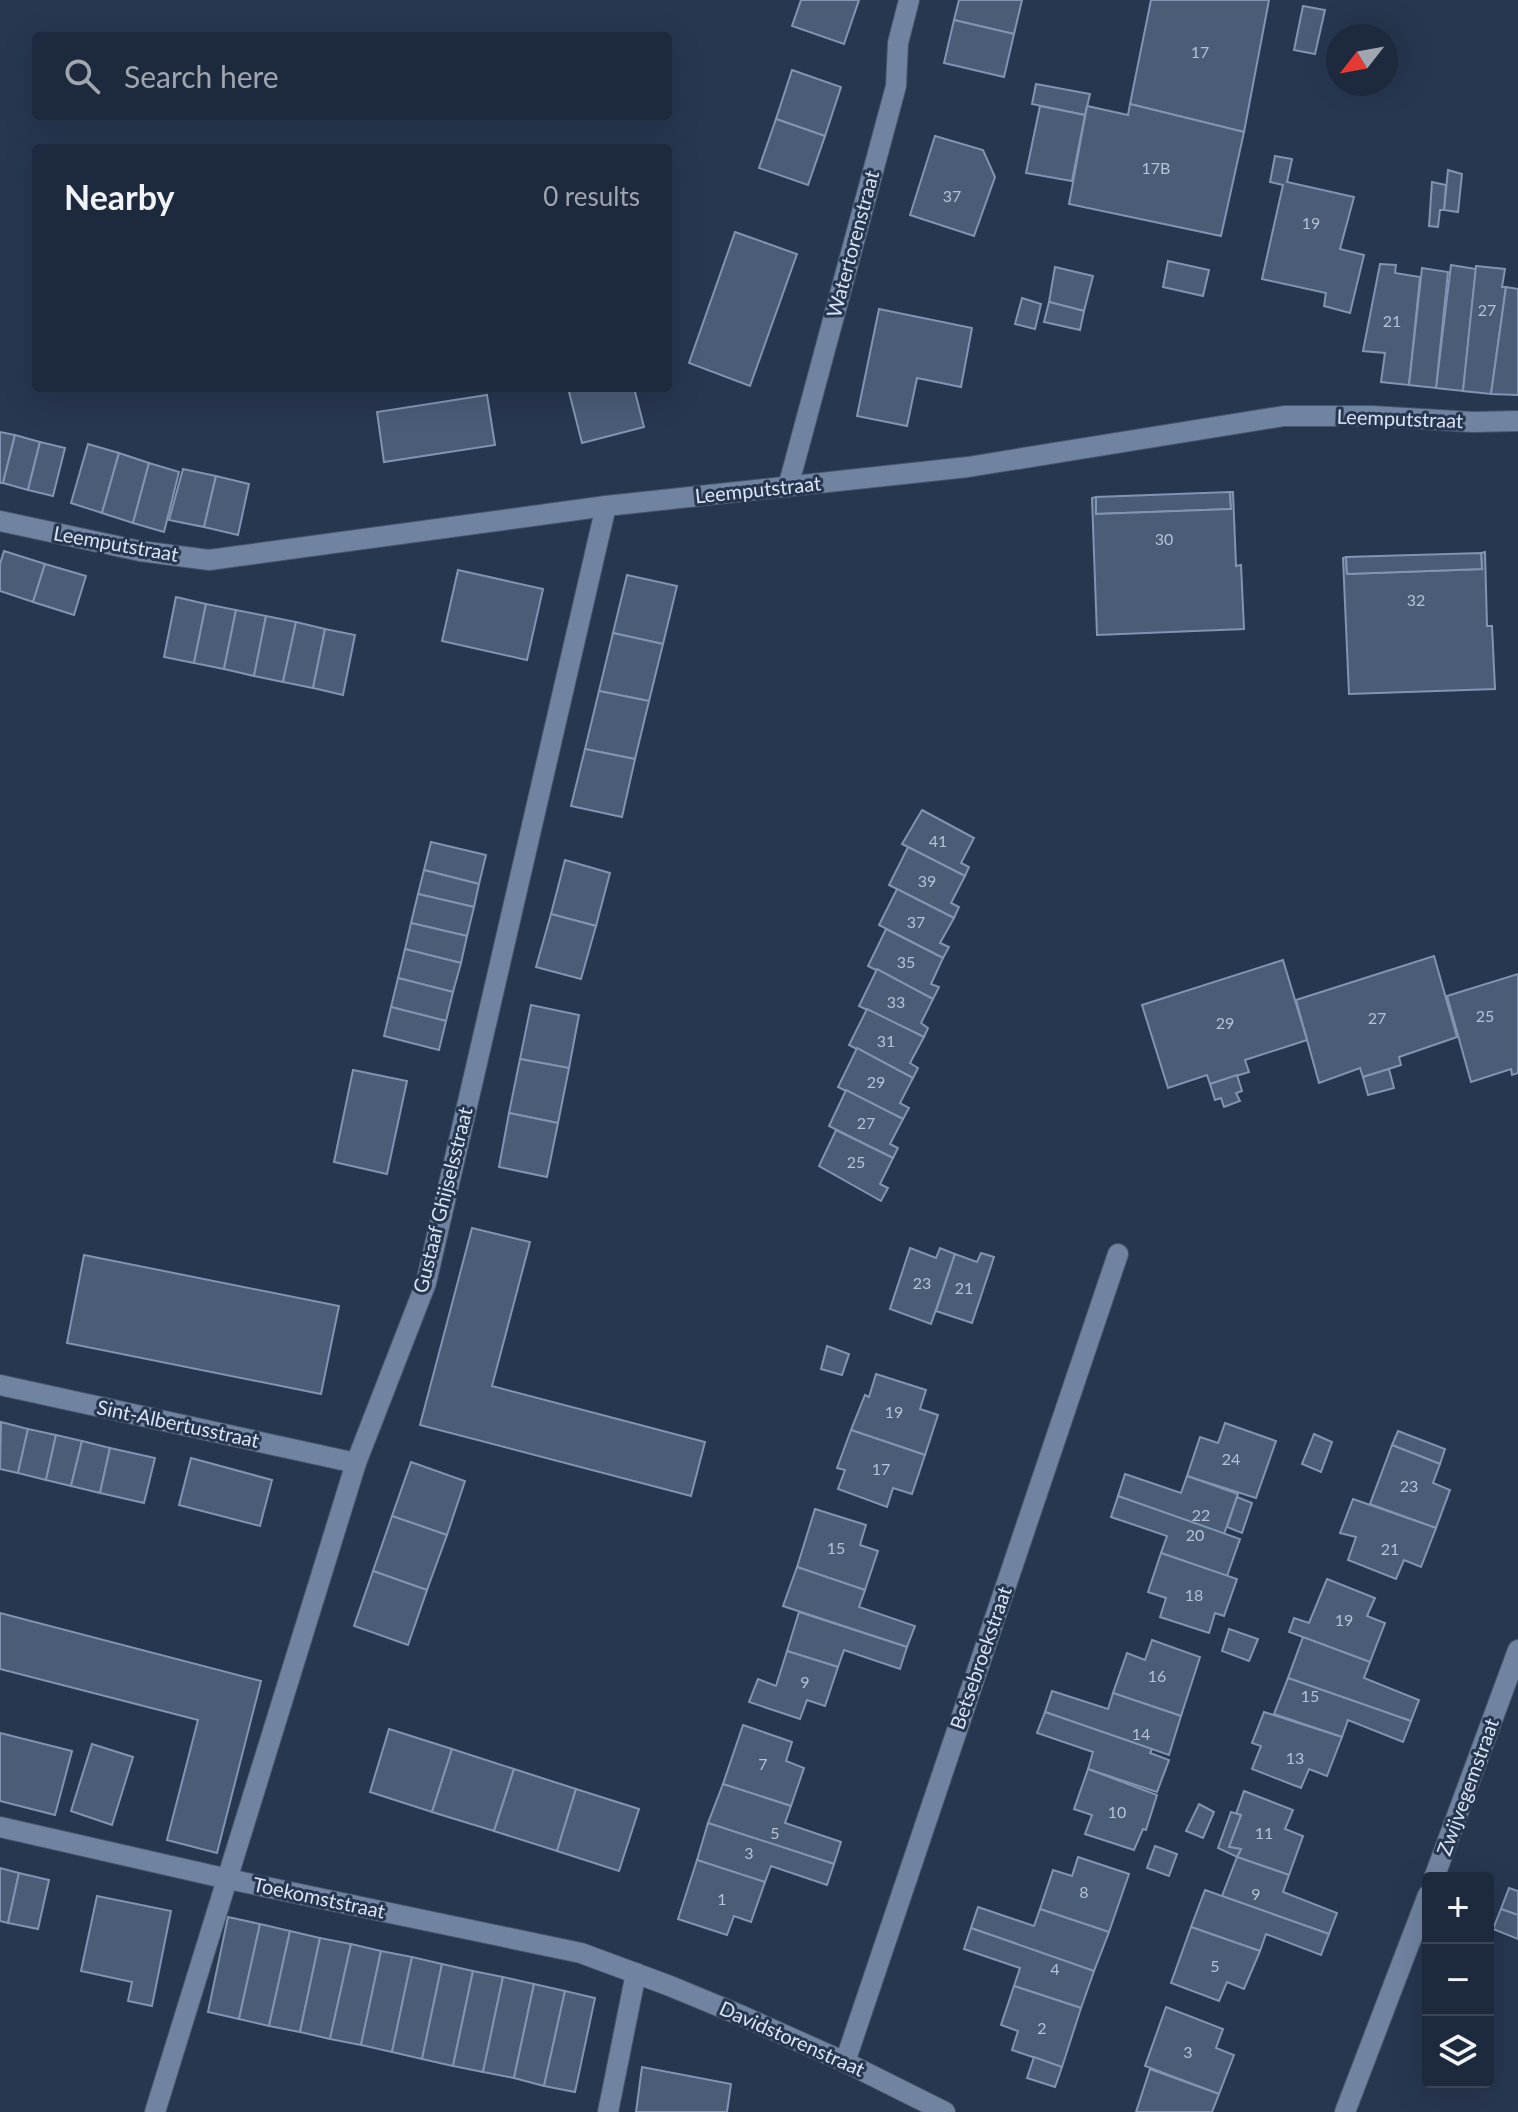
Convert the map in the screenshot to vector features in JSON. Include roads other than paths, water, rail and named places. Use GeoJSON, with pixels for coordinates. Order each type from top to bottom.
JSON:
{"type":"FeatureCollection","features":[{"type":"Feature","properties":{"kind":"street","name":"Watertorenstraat"},"geometry":{"type":"LineString","coordinates":[[788,487],[896,86],[898,43],[909,0]]}},
{"type":"Feature","properties":{"kind":"street","name":"Leemputstraat"},"geometry":{"type":"LineString","coordinates":[[0,521],[140,551],[209,560],[606,506],[968,467],[1284,416],[1518,421]]}},
{"type":"Feature","properties":{"kind":"street","name":"Gustaaf Ghijselsstraat"},"geometry":{"type":"LineString","coordinates":[[155,2112],[356,1463],[426,1283],[606,506]]}},
{"type":"Feature","properties":{"kind":"street","name":"Betsebroekstraat"},"geometry":{"type":"LineString","coordinates":[[845,2062],[1118,1254]]}},
{"type":"Feature","properties":{"kind":"street","name":"Sint-Albertusstraat"},"geometry":{"type":"LineString","coordinates":[[0,1385],[356,1463]]}},
{"type":"Feature","properties":{"kind":"street","name":"Zwijvegemstraat"},"geometry":{"type":"LineString","coordinates":[[1436,1872],[1518,1650]]}},
{"type":"Feature","properties":{"kind":"street","name":"Toekomststraat"},"geometry":{"type":"LineString","coordinates":[[0,1827],[228,1879],[581,1953],[636,1973]]}},
{"type":"Feature","properties":{"kind":"street"},"geometry":{"type":"LineString","coordinates":[[1345,2112],[1422,1911]]}},
{"type":"Feature","properties":{"kind":"street","name":"Davidstorenstraat"},"geometry":{"type":"LineString","coordinates":[[636,1973],[845,2062],[945,2112]]}},
{"type":"Feature","properties":{"kind":"street"},"geometry":{"type":"LineString","coordinates":[[608,2112],[636,1973]]}}]}
